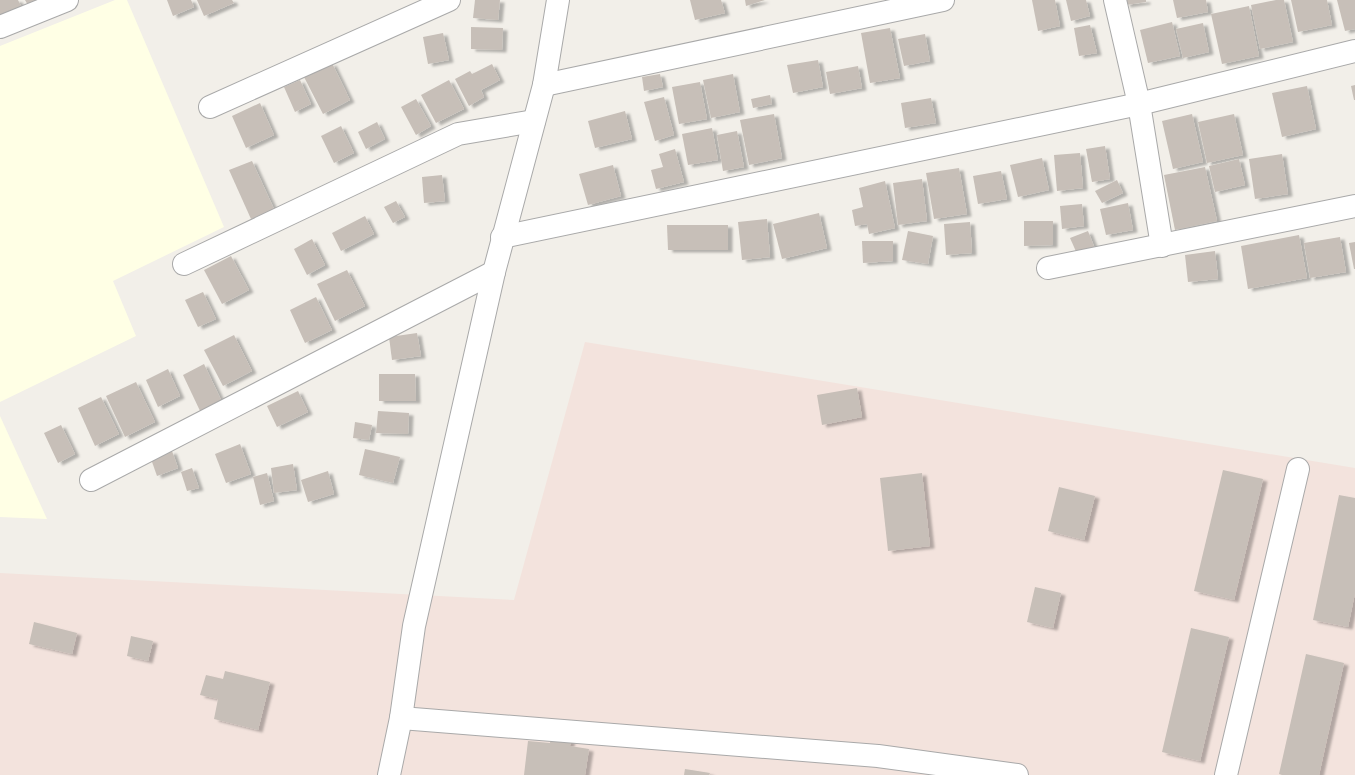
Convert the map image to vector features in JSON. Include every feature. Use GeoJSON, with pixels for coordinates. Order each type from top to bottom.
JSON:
{"type":"FeatureCollection","features":[{"type":"Feature","properties":{"kind":"street"},"geometry":{"type":"LineString","coordinates":[[0,27],[67,0]]}},
{"type":"Feature","properties":{"kind":"street"},"geometry":{"type":"LineString","coordinates":[[210,107],[450,0]]}},
{"type":"Feature","properties":{"kind":"street"},"geometry":{"type":"LineString","coordinates":[[390,775],[401,718],[414,626],[502,237],[544,84],[558,0]]}},
{"type":"Feature","properties":{"kind":"street"},"geometry":{"type":"LineString","coordinates":[[544,84],[943,0]]}},
{"type":"Feature","properties":{"kind":"street"},"geometry":{"type":"LineString","coordinates":[[1115,0],[1138,104],[1162,246]]}},
{"type":"Feature","properties":{"kind":"street"},"geometry":{"type":"LineString","coordinates":[[502,237],[1138,104],[1355,51]]}},
{"type":"Feature","properties":{"kind":"street"},"geometry":{"type":"LineString","coordinates":[[184,264],[458,134],[534,121]]}},
{"type":"Feature","properties":{"kind":"street"},"geometry":{"type":"LineString","coordinates":[[1048,268],[1355,206]]}},
{"type":"Feature","properties":{"kind":"street"},"geometry":{"type":"LineString","coordinates":[[91,480],[494,272]]}},
{"type":"Feature","properties":{"kind":"street"},"geometry":{"type":"LineString","coordinates":[[1226,775],[1298,469]]}},
{"type":"Feature","properties":{"kind":"street"},"geometry":{"type":"LineString","coordinates":[[401,718],[878,756],[1017,775]]}},
{"type":"Feature","properties":{"kind":"shaded area"},"geometry":{"type":"Polygon","coordinates":[[[115,0],[127,0],[224,227],[113,281],[136,336],[0,402],[0,46],[115,0]]]}},
{"type":"Feature","properties":{"kind":"shaded area"},"geometry":{"type":"Polygon","coordinates":[[[585,342],[1355,468],[1355,775],[0,775],[0,573],[514,600],[585,342]]]}},
{"type":"Feature","properties":{"kind":"shaded area"},"geometry":{"type":"Polygon","coordinates":[[[0,416],[47,519],[0,517],[0,416]]]}},
{"type":"Feature","properties":{"kind":"building"},"geometry":{"type":"Polygon","coordinates":[[[0,0],[18,0],[23,10],[0,22],[0,0]]]}},
{"type":"Feature","properties":{"kind":"building"},"geometry":{"type":"Polygon","coordinates":[[[25,0],[48,0],[30,9],[25,0]]]}},
{"type":"Feature","properties":{"kind":"building"},"geometry":{"type":"Polygon","coordinates":[[[167,0],[191,0],[194,7],[173,16],[167,0]]]}},
{"type":"Feature","properties":{"kind":"building"},"geometry":{"type":"Polygon","coordinates":[[[197,0],[232,0],[234,3],[204,16],[197,0]]]}},
{"type":"Feature","properties":{"kind":"building"},"geometry":{"type":"Polygon","coordinates":[[[475,0],[500,0],[498,20],[473,18],[475,0]]]}},
{"type":"Feature","properties":{"kind":"building"},"geometry":{"type":"Polygon","coordinates":[[[690,0],[721,0],[725,13],[695,20],[690,0]]]}},
{"type":"Feature","properties":{"kind":"building"},"geometry":{"type":"Polygon","coordinates":[[[745,0],[765,0],[746,6],[745,0]]]}},
{"type":"Feature","properties":{"kind":"building"},"geometry":{"type":"Polygon","coordinates":[[[1032,0],[1055,0],[1060,26],[1038,31],[1032,0]]]}},
{"type":"Feature","properties":{"kind":"building"},"geometry":{"type":"Polygon","coordinates":[[[1066,0],[1086,0],[1090,16],[1071,21],[1066,0]]]}},
{"type":"Feature","properties":{"kind":"building"},"geometry":{"type":"Polygon","coordinates":[[[1125,0],[1146,0],[1146,2],[1126,5],[1125,0]]]}},
{"type":"Feature","properties":{"kind":"building"},"geometry":{"type":"Polygon","coordinates":[[[1173,0],[1206,0],[1208,12],[1177,18],[1173,0]]]}},
{"type":"Feature","properties":{"kind":"building"},"geometry":{"type":"Polygon","coordinates":[[[1284,0],[1293,42],[1260,49],[1251,5],[1284,0]]]}},
{"type":"Feature","properties":{"kind":"building"},"geometry":{"type":"Polygon","coordinates":[[[1291,0],[1327,0],[1332,25],[1298,32],[1291,0]]]}},
{"type":"Feature","properties":{"kind":"building"},"geometry":{"type":"Polygon","coordinates":[[[1337,0],[1355,0],[1355,29],[1345,31],[1337,0]]]}},
{"type":"Feature","properties":{"kind":"building"},"geometry":{"type":"Polygon","coordinates":[[[1249,6],[1259,56],[1222,64],[1211,14],[1249,6]]]}},
{"type":"Feature","properties":{"kind":"building"},"geometry":{"type":"Polygon","coordinates":[[[1172,22],[1180,56],[1148,63],[1140,30],[1172,22]]]}},
{"type":"Feature","properties":{"kind":"building"},"geometry":{"type":"Polygon","coordinates":[[[1203,23],[1209,52],[1183,58],[1176,29],[1203,23]]]}},
{"type":"Feature","properties":{"kind":"building"},"geometry":{"type":"Polygon","coordinates":[[[1090,25],[1097,53],[1079,56],[1074,28],[1090,25]]]}},
{"type":"Feature","properties":{"kind":"building"},"geometry":{"type":"Polygon","coordinates":[[[471,27],[503,28],[502,50],[471,49],[471,27]]]}},
{"type":"Feature","properties":{"kind":"building"},"geometry":{"type":"Polygon","coordinates":[[[890,28],[900,78],[870,83],[861,33],[890,28]]]}},
{"type":"Feature","properties":{"kind":"building"},"geometry":{"type":"Polygon","coordinates":[[[443,33],[449,60],[428,64],[423,37],[443,33]]]}},
{"type":"Feature","properties":{"kind":"building"},"geometry":{"type":"Polygon","coordinates":[[[925,34],[930,61],[904,66],[898,39],[925,34]]]}},
{"type":"Feature","properties":{"kind":"building"},"geometry":{"type":"Polygon","coordinates":[[[818,60],[823,87],[793,93],[787,65],[818,60]]]}},
{"type":"Feature","properties":{"kind":"building"},"geometry":{"type":"Polygon","coordinates":[[[332,63],[350,100],[323,114],[304,77],[332,63]]]}},
{"type":"Feature","properties":{"kind":"building"},"geometry":{"type":"Polygon","coordinates":[[[492,64],[500,80],[481,90],[484,97],[469,106],[455,79],[470,71],[472,74],[492,64]]]}},
{"type":"Feature","properties":{"kind":"building"},"geometry":{"type":"Polygon","coordinates":[[[858,66],[862,88],[830,94],[826,72],[858,66]]]}},
{"type":"Feature","properties":{"kind":"building"},"geometry":{"type":"Polygon","coordinates":[[[660,74],[663,87],[644,91],[642,77],[660,74]]]}},
{"type":"Feature","properties":{"kind":"building"},"geometry":{"type":"Polygon","coordinates":[[[733,74],[740,112],[711,118],[703,80],[733,74]]]}},
{"type":"Feature","properties":{"kind":"building"},"geometry":{"type":"Polygon","coordinates":[[[300,80],[311,104],[295,112],[284,87],[300,80]]]}},
{"type":"Feature","properties":{"kind":"building"},"geometry":{"type":"Polygon","coordinates":[[[449,80],[464,109],[436,123],[421,95],[449,80]]]}},
{"type":"Feature","properties":{"kind":"building"},"geometry":{"type":"Polygon","coordinates":[[[700,82],[707,119],[679,124],[672,87],[700,82]]]}},
{"type":"Feature","properties":{"kind":"building"},"geometry":{"type":"Polygon","coordinates":[[[1355,85],[1355,100],[1354,100],[1351,86],[1355,85]]]}},
{"type":"Feature","properties":{"kind":"building"},"geometry":{"type":"Polygon","coordinates":[[[1307,86],[1316,129],[1282,137],[1272,93],[1307,86]]]}},
{"type":"Feature","properties":{"kind":"building"},"geometry":{"type":"Polygon","coordinates":[[[770,95],[772,104],[753,108],[751,99],[770,95]]]}},
{"type":"Feature","properties":{"kind":"building"},"geometry":{"type":"Polygon","coordinates":[[[664,97],[674,135],[655,141],[644,102],[664,97]]]}},
{"type":"Feature","properties":{"kind":"building"},"geometry":{"type":"Polygon","coordinates":[[[931,98],[936,123],[905,128],[901,103],[931,98]]]}},
{"type":"Feature","properties":{"kind":"building"},"geometry":{"type":"Polygon","coordinates":[[[416,99],[431,126],[416,135],[401,107],[416,99]]]}},
{"type":"Feature","properties":{"kind":"building"},"geometry":{"type":"Polygon","coordinates":[[[260,103],[274,135],[246,148],[232,116],[260,103]]]}},
{"type":"Feature","properties":{"kind":"building"},"geometry":{"type":"Polygon","coordinates":[[[625,111],[632,139],[595,148],[588,121],[625,111]]]}},
{"type":"Feature","properties":{"kind":"building"},"geometry":{"type":"Polygon","coordinates":[[[774,114],[782,158],[749,165],[740,120],[774,114]]]}},
{"type":"Feature","properties":{"kind":"building"},"geometry":{"type":"Polygon","coordinates":[[[1192,114],[1203,162],[1173,169],[1162,121],[1192,114]]]}},
{"type":"Feature","properties":{"kind":"building"},"geometry":{"type":"Polygon","coordinates":[[[1234,114],[1243,155],[1207,163],[1198,122],[1234,114]]]}},
{"type":"Feature","properties":{"kind":"building"},"geometry":{"type":"Polygon","coordinates":[[[377,122],[385,139],[366,149],[358,132],[377,122]]]}},
{"type":"Feature","properties":{"kind":"building"},"geometry":{"type":"Polygon","coordinates":[[[341,126],[354,153],[334,163],[321,136],[341,126]]]}},
{"type":"Feature","properties":{"kind":"building"},"geometry":{"type":"Polygon","coordinates":[[[712,128],[718,160],[688,165],[682,134],[712,128]]]}},
{"type":"Feature","properties":{"kind":"building"},"geometry":{"type":"Polygon","coordinates":[[[737,131],[744,167],[723,171],[717,135],[737,131]]]}},
{"type":"Feature","properties":{"kind":"building"},"geometry":{"type":"Polygon","coordinates":[[[1105,146],[1110,179],[1092,182],[1086,149],[1105,146]]]}},
{"type":"Feature","properties":{"kind":"building"},"geometry":{"type":"Polygon","coordinates":[[[675,149],[684,182],[656,189],[651,170],[663,167],[659,154],[675,149]]]}},
{"type":"Feature","properties":{"kind":"building"},"geometry":{"type":"Polygon","coordinates":[[[1080,153],[1083,188],[1057,191],[1054,155],[1080,153]]]}},
{"type":"Feature","properties":{"kind":"building"},"geometry":{"type":"Polygon","coordinates":[[[1282,154],[1288,194],[1255,199],[1249,159],[1282,154]]]}},
{"type":"Feature","properties":{"kind":"building"},"geometry":{"type":"Polygon","coordinates":[[[1042,158],[1049,190],[1018,197],[1010,165],[1042,158]]]}},
{"type":"Feature","properties":{"kind":"building"},"geometry":{"type":"Polygon","coordinates":[[[1239,159],[1245,185],[1215,192],[1209,166],[1239,159]]]}},
{"type":"Feature","properties":{"kind":"building"},"geometry":{"type":"Polygon","coordinates":[[[252,161],[274,209],[251,219],[229,170],[252,161]]]}},
{"type":"Feature","properties":{"kind":"building"},"geometry":{"type":"Polygon","coordinates":[[[613,165],[621,196],[588,205],[579,174],[613,165]]]}},
{"type":"Feature","properties":{"kind":"building"},"geometry":{"type":"Polygon","coordinates":[[[1205,167],[1217,221],[1175,230],[1164,175],[1205,167]]]}},
{"type":"Feature","properties":{"kind":"building"},"geometry":{"type":"Polygon","coordinates":[[[959,168],[967,214],[934,219],[926,173],[959,168]]]}},
{"type":"Feature","properties":{"kind":"building"},"geometry":{"type":"Polygon","coordinates":[[[1001,171],[1007,199],[978,204],[973,176],[1001,171]]]}},
{"type":"Feature","properties":{"kind":"building"},"geometry":{"type":"Polygon","coordinates":[[[442,175],[445,201],[424,203],[422,177],[442,175]]]}},
{"type":"Feature","properties":{"kind":"building"},"geometry":{"type":"Polygon","coordinates":[[[922,179],[927,221],[898,225],[893,183],[922,179]]]}},
{"type":"Feature","properties":{"kind":"building"},"geometry":{"type":"Polygon","coordinates":[[[1117,180],[1123,193],[1102,203],[1095,191],[1117,180]]]}},
{"type":"Feature","properties":{"kind":"building"},"geometry":{"type":"Polygon","coordinates":[[[885,181],[895,228],[869,234],[867,224],[855,226],[852,210],[863,207],[859,188],[885,181]]]}},
{"type":"Feature","properties":{"kind":"building"},"geometry":{"type":"Polygon","coordinates":[[[396,201],[405,217],[393,223],[384,207],[396,201]]]}},
{"type":"Feature","properties":{"kind":"building"},"geometry":{"type":"Polygon","coordinates":[[[1128,203],[1133,230],[1106,235],[1100,209],[1128,203]]]}},
{"type":"Feature","properties":{"kind":"building"},"geometry":{"type":"Polygon","coordinates":[[[1082,204],[1084,226],[1062,229],[1060,206],[1082,204]]]}},
{"type":"Feature","properties":{"kind":"building"},"geometry":{"type":"Polygon","coordinates":[[[819,213],[827,248],[782,259],[773,224],[819,213]]]}},
{"type":"Feature","properties":{"kind":"building"},"geometry":{"type":"Polygon","coordinates":[[[365,216],[374,234],[341,251],[332,233],[365,216]]]}},
{"type":"Feature","properties":{"kind":"building"},"geometry":{"type":"Polygon","coordinates":[[[767,219],[770,257],[742,260],[738,222],[767,219]]]}},
{"type":"Feature","properties":{"kind":"building"},"geometry":{"type":"Polygon","coordinates":[[[1024,221],[1053,221],[1053,245],[1024,246],[1024,221]]]}},
{"type":"Feature","properties":{"kind":"building"},"geometry":{"type":"Polygon","coordinates":[[[970,222],[972,253],[946,255],[944,224],[970,222]]]}},
{"type":"Feature","properties":{"kind":"building"},"geometry":{"type":"Polygon","coordinates":[[[667,225],[728,225],[728,250],[668,250],[667,225]]]}},
{"type":"Feature","properties":{"kind":"building"},"geometry":{"type":"Polygon","coordinates":[[[908,231],[933,236],[928,264],[902,260],[908,231]]]}},
{"type":"Feature","properties":{"kind":"building"},"geometry":{"type":"Polygon","coordinates":[[[1088,231],[1095,249],[1078,256],[1070,238],[1088,231]]]}},
{"type":"Feature","properties":{"kind":"building"},"geometry":{"type":"Polygon","coordinates":[[[1299,235],[1307,278],[1248,289],[1241,246],[1299,235]]]}},
{"type":"Feature","properties":{"kind":"building"},"geometry":{"type":"Polygon","coordinates":[[[1340,237],[1346,272],[1310,278],[1304,243],[1340,237]]]}},
{"type":"Feature","properties":{"kind":"building"},"geometry":{"type":"Polygon","coordinates":[[[312,239],[325,265],[307,275],[294,249],[312,239]]]}},
{"type":"Feature","properties":{"kind":"building"},"geometry":{"type":"Polygon","coordinates":[[[862,241],[893,241],[893,261],[863,263],[862,241]]]}},
{"type":"Feature","properties":{"kind":"building"},"geometry":{"type":"Polygon","coordinates":[[[1355,242],[1355,269],[1354,269],[1349,243],[1355,242]]]}},
{"type":"Feature","properties":{"kind":"building"},"geometry":{"type":"Polygon","coordinates":[[[1215,251],[1218,279],[1188,282],[1185,255],[1215,251]]]}},
{"type":"Feature","properties":{"kind":"building"},"geometry":{"type":"Polygon","coordinates":[[[231,256],[249,290],[222,304],[204,270],[231,256]]]}},
{"type":"Feature","properties":{"kind":"building"},"geometry":{"type":"Polygon","coordinates":[[[347,270],[365,306],[335,321],[317,284],[347,270]]]}},
{"type":"Feature","properties":{"kind":"building"},"geometry":{"type":"Polygon","coordinates":[[[203,292],[216,319],[198,327],[185,300],[203,292]]]}},
{"type":"Feature","properties":{"kind":"building"},"geometry":{"type":"Polygon","coordinates":[[[316,297],[332,330],[305,343],[290,310],[316,297]]]}},
{"type":"Feature","properties":{"kind":"building"},"geometry":{"type":"Polygon","coordinates":[[[417,333],[421,356],[392,360],[389,337],[417,333]]]}},
{"type":"Feature","properties":{"kind":"building"},"geometry":{"type":"Polygon","coordinates":[[[234,335],[252,371],[223,386],[204,350],[234,335]]]}},
{"type":"Feature","properties":{"kind":"building"},"geometry":{"type":"Polygon","coordinates":[[[204,364],[222,402],[201,413],[183,375],[204,364]]]}},
{"type":"Feature","properties":{"kind":"building"},"geometry":{"type":"Polygon","coordinates":[[[168,369],[180,396],[158,407],[146,380],[168,369]]]}},
{"type":"Feature","properties":{"kind":"building"},"geometry":{"type":"Polygon","coordinates":[[[379,374],[415,374],[416,401],[379,401],[379,374]]]}},
{"type":"Feature","properties":{"kind":"building"},"geometry":{"type":"Polygon","coordinates":[[[136,382],[155,422],[125,437],[106,396],[136,382]]]}},
{"type":"Feature","properties":{"kind":"building"},"geometry":{"type":"Polygon","coordinates":[[[857,388],[862,417],[822,425],[817,395],[857,388]]]}},
{"type":"Feature","properties":{"kind":"building"},"geometry":{"type":"Polygon","coordinates":[[[298,391],[308,412],[277,427],[267,406],[298,391]]]}},
{"type":"Feature","properties":{"kind":"building"},"geometry":{"type":"Polygon","coordinates":[[[101,397],[119,434],[95,446],[78,408],[101,397]]]}},
{"type":"Feature","properties":{"kind":"building"},"geometry":{"type":"Polygon","coordinates":[[[378,411],[409,413],[408,434],[376,433],[378,411]]]}},
{"type":"Feature","properties":{"kind":"building"},"geometry":{"type":"Polygon","coordinates":[[[355,422],[372,425],[369,440],[353,438],[355,422]]]}},
{"type":"Feature","properties":{"kind":"building"},"geometry":{"type":"Polygon","coordinates":[[[61,425],[75,454],[58,463],[44,433],[61,425]]]}},
{"type":"Feature","properties":{"kind":"building"},"geometry":{"type":"Polygon","coordinates":[[[240,444],[251,474],[226,483],[215,454],[240,444]]]}},
{"type":"Feature","properties":{"kind":"building"},"geometry":{"type":"Polygon","coordinates":[[[365,449],[400,457],[393,483],[359,475],[365,449]]]}},
{"type":"Feature","properties":{"kind":"building"},"geometry":{"type":"Polygon","coordinates":[[[172,451],[178,468],[157,476],[151,459],[172,451]]]}},
{"type":"Feature","properties":{"kind":"building"},"geometry":{"type":"Polygon","coordinates":[[[293,464],[297,490],[274,493],[271,468],[293,464]]]}},
{"type":"Feature","properties":{"kind":"building"},"geometry":{"type":"Polygon","coordinates":[[[192,468],[199,488],[187,491],[181,472],[192,468]]]}},
{"type":"Feature","properties":{"kind":"building"},"geometry":{"type":"Polygon","coordinates":[[[1223,470],[1263,479],[1234,600],[1194,591],[1223,470]]]}},
{"type":"Feature","properties":{"kind":"building"},"geometry":{"type":"Polygon","coordinates":[[[328,471],[334,494],[308,502],[301,480],[328,471]]]}},
{"type":"Feature","properties":{"kind":"building"},"geometry":{"type":"Polygon","coordinates":[[[267,473],[274,501],[260,505],[253,477],[267,473]]]}},
{"type":"Feature","properties":{"kind":"building"},"geometry":{"type":"Polygon","coordinates":[[[922,473],[930,546],[888,551],[880,478],[922,473]]]}},
{"type":"Feature","properties":{"kind":"building"},"geometry":{"type":"Polygon","coordinates":[[[1059,487],[1095,496],[1084,540],[1048,531],[1059,487]]]}},
{"type":"Feature","properties":{"kind":"building"},"geometry":{"type":"Polygon","coordinates":[[[1339,495],[1355,498],[1355,593],[1348,627],[1313,620],[1339,495]]]}},
{"type":"Feature","properties":{"kind":"building"},"geometry":{"type":"Polygon","coordinates":[[[1035,587],[1061,593],[1053,628],[1027,622],[1035,587]]]}},
{"type":"Feature","properties":{"kind":"building"},"geometry":{"type":"Polygon","coordinates":[[[34,622],[77,633],[72,654],[29,644],[34,622]]]}},
{"type":"Feature","properties":{"kind":"building"},"geometry":{"type":"Polygon","coordinates":[[[1191,628],[1229,637],[1200,761],[1162,752],[1191,628]]]}},
{"type":"Feature","properties":{"kind":"building"},"geometry":{"type":"Polygon","coordinates":[[[131,636],[153,641],[148,661],[127,656],[131,636]]]}},
{"type":"Feature","properties":{"kind":"building"},"geometry":{"type":"Polygon","coordinates":[[[1306,654],[1344,663],[1319,775],[1282,775],[1279,774],[1306,654]]]}},
{"type":"Feature","properties":{"kind":"building"},"geometry":{"type":"Polygon","coordinates":[[[225,671],[270,682],[258,730],[214,719],[218,699],[200,695],[206,675],[223,679],[225,671]]]}},
{"type":"Feature","properties":{"kind":"building"},"geometry":{"type":"Polygon","coordinates":[[[551,733],[571,735],[570,746],[589,749],[585,775],[524,775],[528,741],[550,743],[551,733]]]}},
{"type":"Feature","properties":{"kind":"building"},"geometry":{"type":"Polygon","coordinates":[[[685,769],[710,773],[709,775],[684,775],[685,769]]]}}]}
